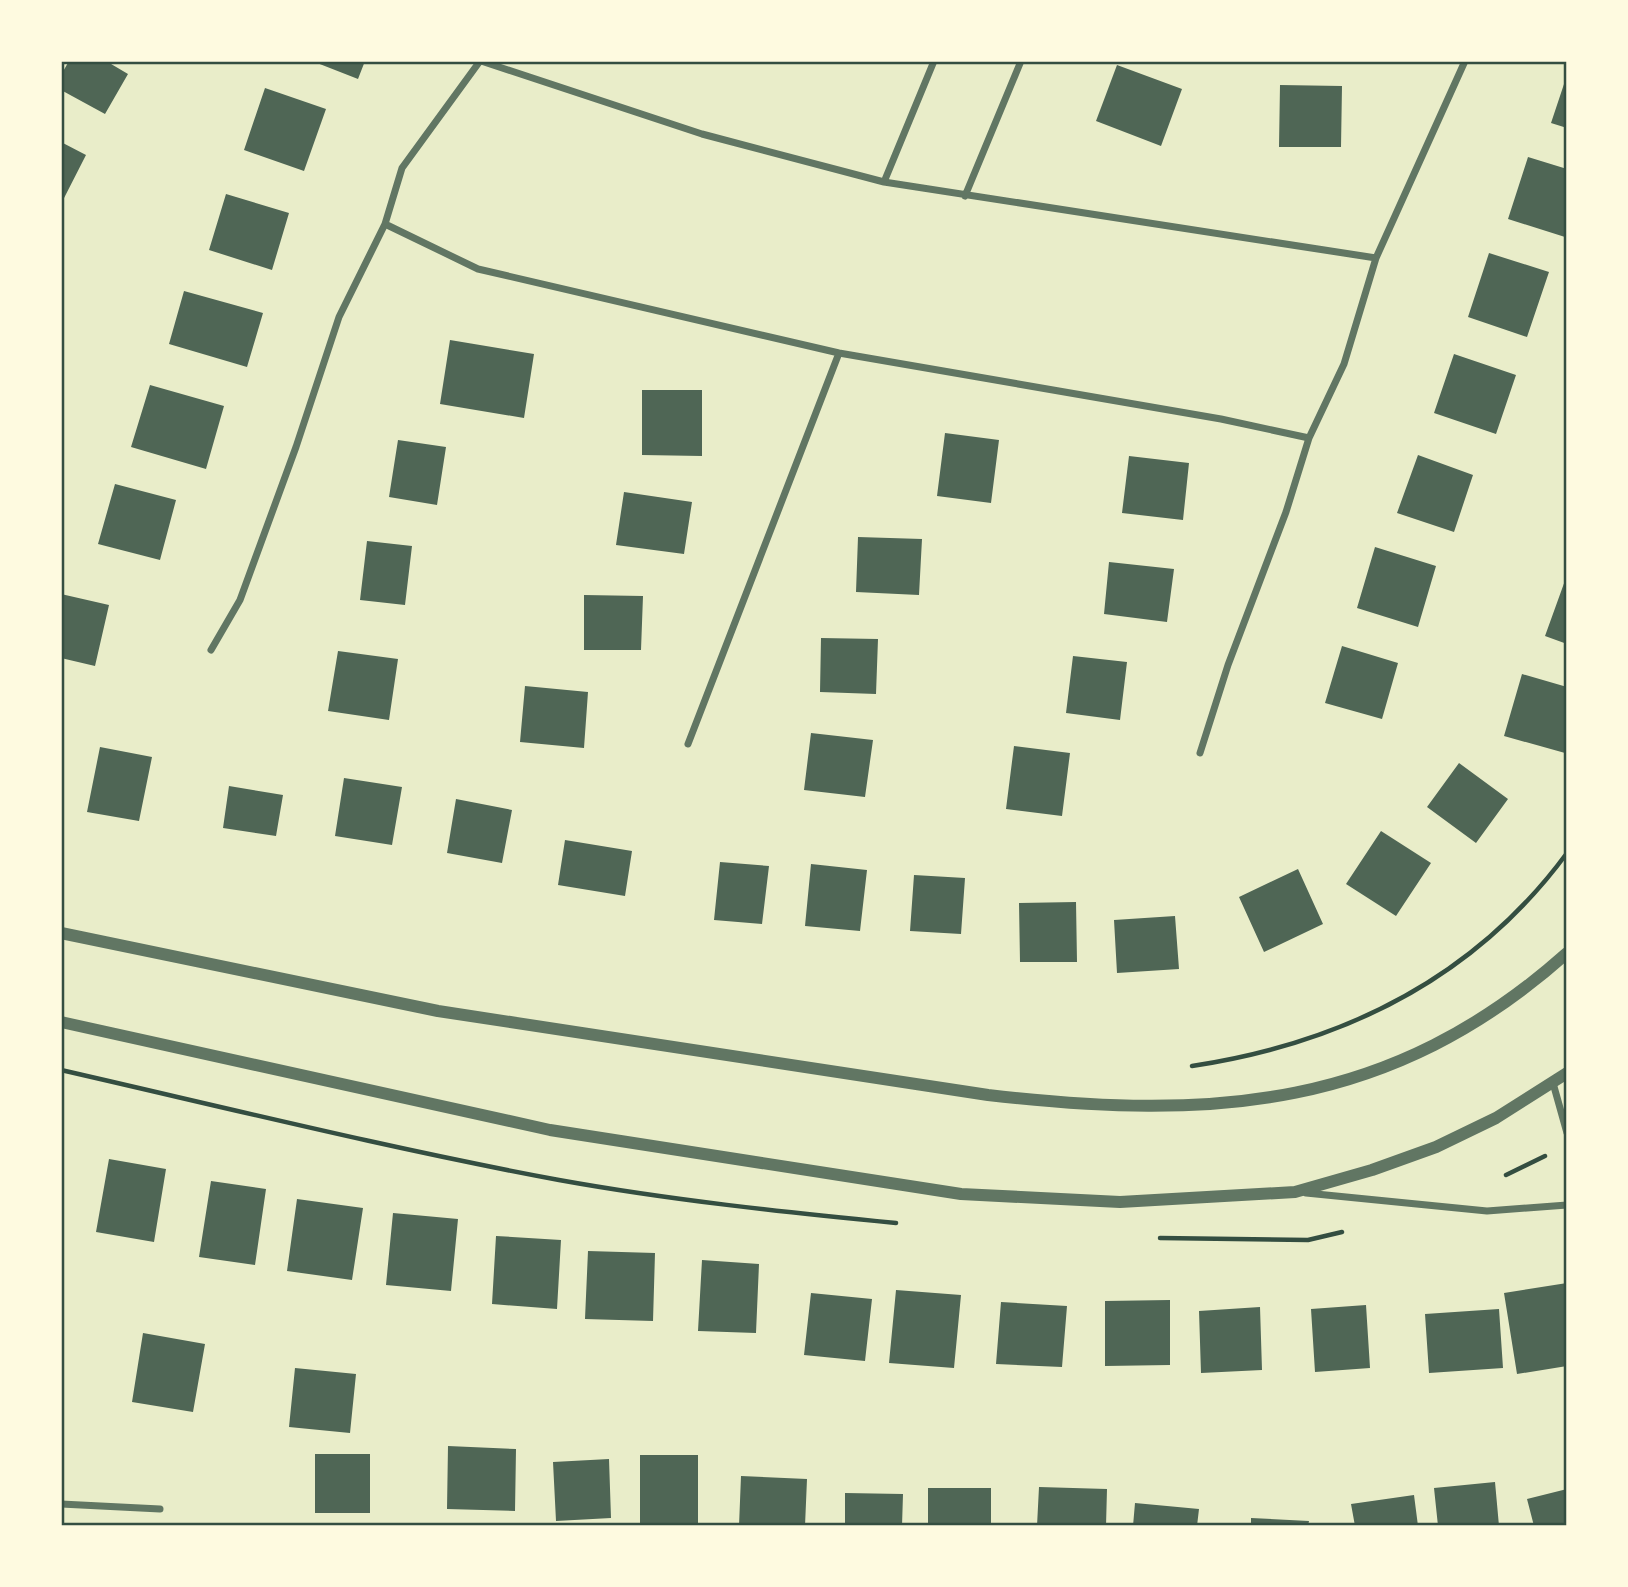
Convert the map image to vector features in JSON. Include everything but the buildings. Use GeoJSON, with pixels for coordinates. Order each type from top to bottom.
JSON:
{"type":"FeatureCollection","features":[{"type":"Feature","properties":{"kind":"street"},"geometry":{"type":"LineString","coordinates":[[211,650],[240,600],[296,447],[339,317],[385,225],[402,168],[481,61],[702,134],[884,182],[1376,258]]}},
{"type":"Feature","properties":{"kind":"street"},"geometry":{"type":"LineString","coordinates":[[884,182],[934,61]]}},
{"type":"Feature","properties":{"kind":"street"},"geometry":{"type":"LineString","coordinates":[[965,196],[1021,61]]}},
{"type":"Feature","properties":{"kind":"street"},"geometry":{"type":"LineString","coordinates":[[1200,753],[1228,665],[1286,512],[1309,438],[1343,364],[1376,258],[1465,61]]}},
{"type":"Feature","properties":{"kind":"street"},"geometry":{"type":"LineString","coordinates":[[385,225],[478,269],[839,353],[1221,418],[1309,438]]}},
{"type":"Feature","properties":{"kind":"street"},"geometry":{"type":"LineString","coordinates":[[688,744],[839,353]]}},
{"type":"Feature","properties":{"kind":"street"},"geometry":{"type":"LineString","coordinates":[[61,933],[438,1011],[988,1096],[1055,1103],[1178,1107],[1242,1103],[1305,1092],[1367,1074],[1426,1049],[1482,1018],[1535,981],[1567,953]]}},
{"type":"Feature","properties":{"kind":"street"},"geometry":{"type":"LineString","coordinates":[[61,1022],[550,1130],[961,1194],[1121,1202],[1295,1192],[1487,1211],[1567,1205]]}},
{"type":"Feature","properties":{"kind":"street"},"geometry":{"type":"LineString","coordinates":[[1295,1192],[1372,1170],[1436,1147],[1496,1118],[1567,1073]]}},
{"type":"Feature","properties":{"kind":"street"},"geometry":{"type":"LineString","coordinates":[[1553,1083],[1567,1133]]}},
{"type":"Feature","properties":{"kind":"street"},"geometry":{"type":"LineString","coordinates":[[61,1504],[160,1509]]}},
{"type":"Feature","properties":{"kind":"path"},"geometry":{"type":"LineString","coordinates":[[1186,1067],[1245,1058],[1303,1043],[1358,1021],[1411,993],[1460,960],[1506,922],[1567,853]]}}]}
